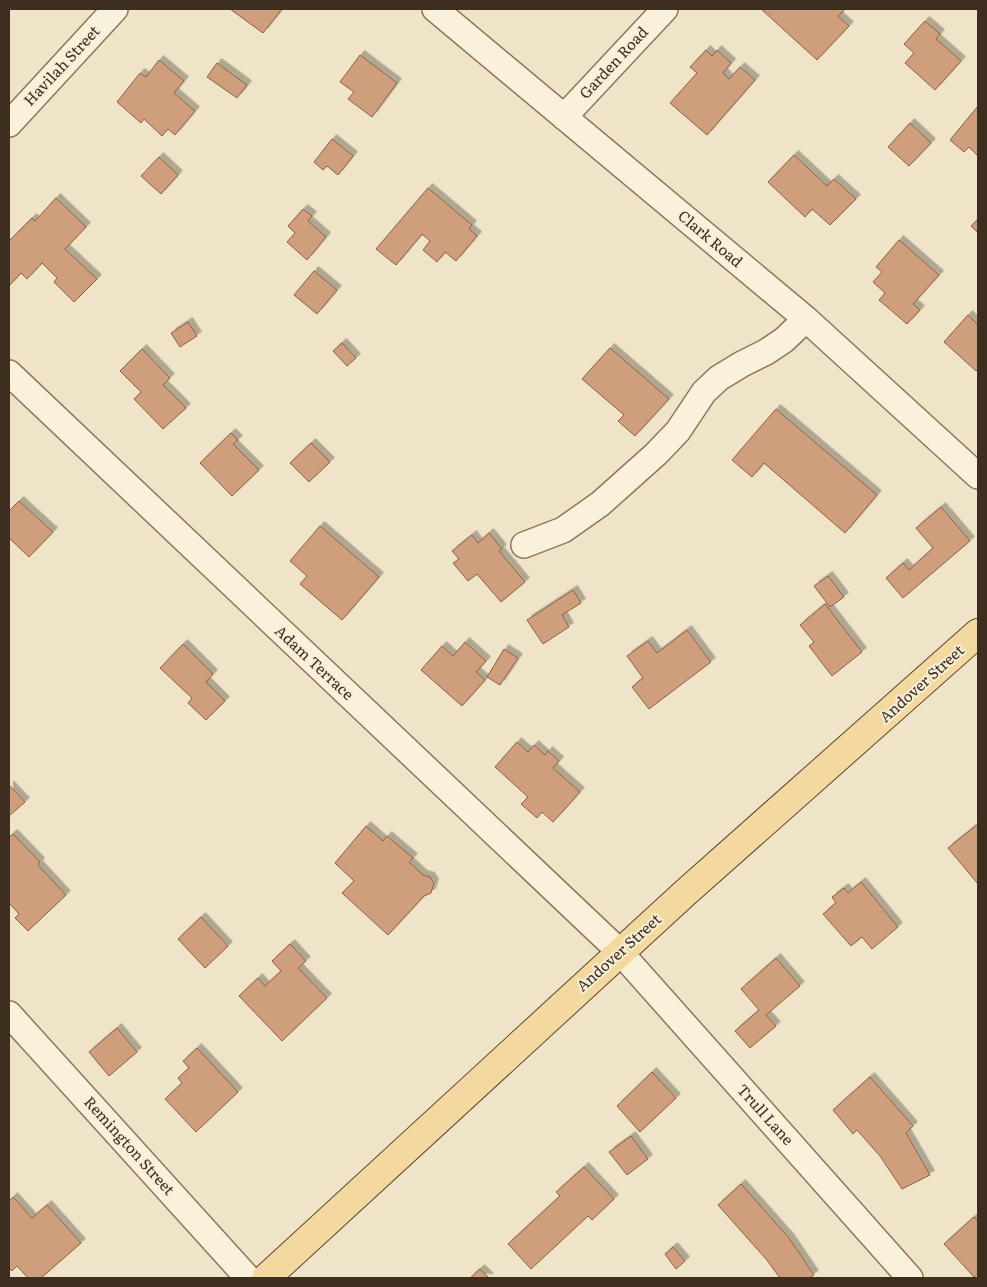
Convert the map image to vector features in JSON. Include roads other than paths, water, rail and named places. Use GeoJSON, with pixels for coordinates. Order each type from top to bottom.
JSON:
{"type":"FeatureCollection","features":[{"type":"Feature","properties":{"kind":"main road","name":"Andover Street"},"geometry":{"type":"LineString","coordinates":[[266,1278],[620,952],[978,633]]}},
{"type":"Feature","properties":{"kind":"street","name":"Havilah Street"},"geometry":{"type":"LineString","coordinates":[[9,124],[115,9]]}},
{"type":"Feature","properties":{"kind":"street","name":"Clark Road"},"geometry":{"type":"LineString","coordinates":[[435,9],[806,319],[978,476]]}},
{"type":"Feature","properties":{"kind":"street","name":"Garden Road"},"geometry":{"type":"LineString","coordinates":[[564,117],[665,9]]}},
{"type":"Feature","properties":{"kind":"street"},"geometry":{"type":"LineString","coordinates":[[524,545],[563,530],[600,504],[656,454],[678,431],[704,392],[719,378],[784,340],[806,319]]}},
{"type":"Feature","properties":{"kind":"street","name":"Adam Terrace"},"geometry":{"type":"LineString","coordinates":[[9,373],[620,952]]}},
{"type":"Feature","properties":{"kind":"street","name":"Trull Lane"},"geometry":{"type":"LineString","coordinates":[[620,952],[910,1278]]}},
{"type":"Feature","properties":{"kind":"street","name":"Remington Street"},"geometry":{"type":"LineString","coordinates":[[9,1014],[248,1278]]}}]}
